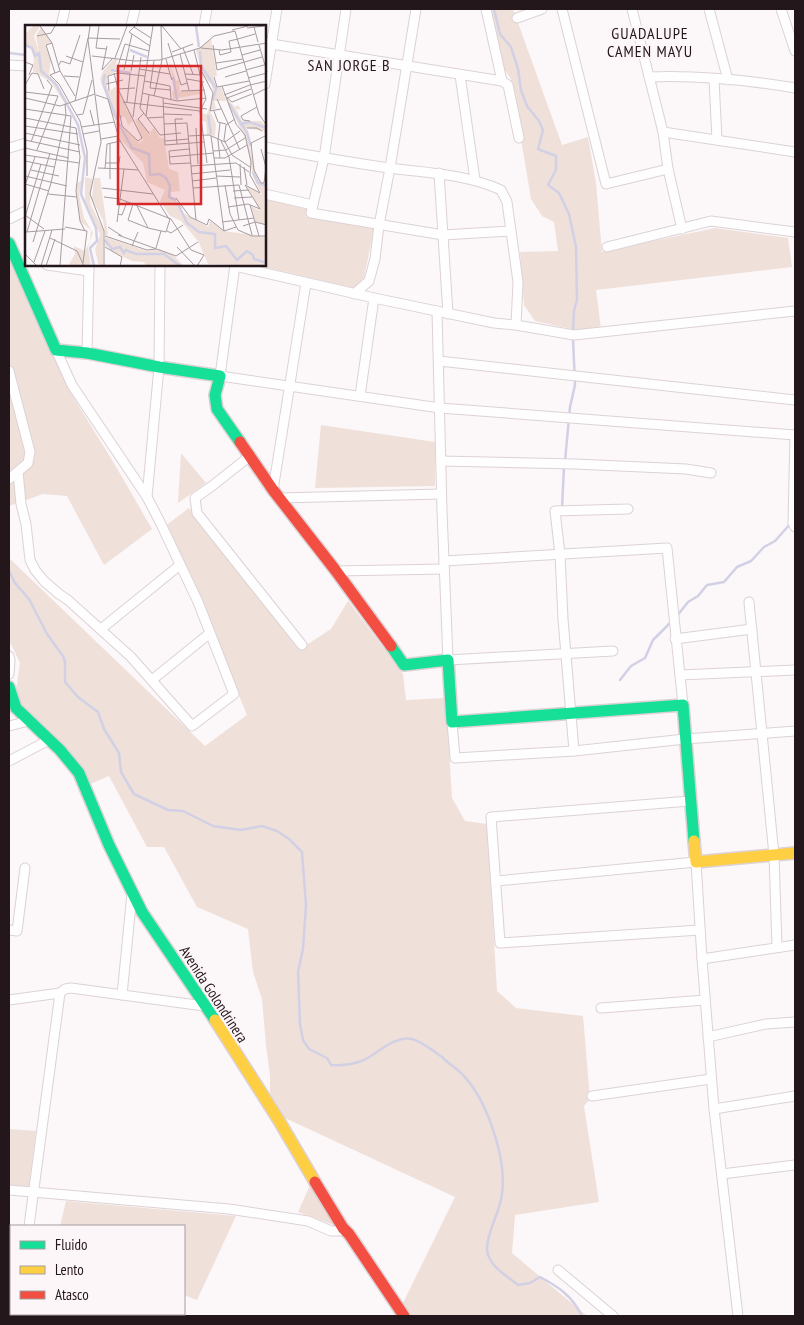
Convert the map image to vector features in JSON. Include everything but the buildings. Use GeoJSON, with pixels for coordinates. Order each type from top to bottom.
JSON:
{"type":"FeatureCollection","features":[{"type":"Feature","properties":{"kind":"street"},"geometry":{"type":"LineString","coordinates":[[62,25],[65,9]]}},
{"type":"Feature","properties":{"kind":"street"},"geometry":{"type":"LineString","coordinates":[[131,25],[135,9]]}},
{"type":"Feature","properties":{"kind":"street"},"geometry":{"type":"LineString","coordinates":[[204,25],[207,9]]}},
{"type":"Feature","properties":{"kind":"street"},"geometry":{"type":"LineString","coordinates":[[266,71],[268,44],[277,9]]}},
{"type":"Feature","properties":{"kind":"street"},"geometry":{"type":"LineString","coordinates":[[346,9],[324,158],[311,212],[443,235],[511,231]]}},
{"type":"Feature","properties":{"kind":"street"},"geometry":{"type":"LineString","coordinates":[[354,294],[369,281],[375,259],[379,225],[408,67],[416,9]]}},
{"type":"Feature","properties":{"kind":"street"},"geometry":{"type":"LineString","coordinates":[[486,9],[502,81]]}},
{"type":"Feature","properties":{"kind":"street"},"geometry":{"type":"LineString","coordinates":[[517,18],[542,9]]}},
{"type":"Feature","properties":{"kind":"street"},"geometry":{"type":"LineString","coordinates":[[562,9],[606,184],[668,169]]}},
{"type":"Feature","properties":{"kind":"street"},"geometry":{"type":"LineString","coordinates":[[632,9],[663,132],[668,169],[682,230]]}},
{"type":"Feature","properties":{"kind":"street"},"geometry":{"type":"LineString","coordinates":[[709,9],[728,80]]}},
{"type":"Feature","properties":{"kind":"street"},"geometry":{"type":"LineString","coordinates":[[781,9],[795,51]]}},
{"type":"Feature","properties":{"kind":"street"},"geometry":{"type":"LineString","coordinates":[[786,25],[795,31]]}},
{"type":"Feature","properties":{"kind":"street"},"geometry":{"type":"LineString","coordinates":[[268,44],[502,81],[508,85],[519,138]]}},
{"type":"Feature","properties":{"kind":"street"},"geometry":{"type":"LineString","coordinates":[[9,66],[25,66]]}},
{"type":"Feature","properties":{"kind":"street"},"geometry":{"type":"LineString","coordinates":[[460,75],[475,180]]}},
{"type":"Feature","properties":{"kind":"street"},"geometry":{"type":"LineString","coordinates":[[649,77],[672,76],[728,80],[795,88]]}},
{"type":"Feature","properties":{"kind":"street"},"geometry":{"type":"LineString","coordinates":[[714,79],[717,140]]}},
{"type":"Feature","properties":{"kind":"street"},"geometry":{"type":"LineString","coordinates":[[663,132],[795,152]]}},
{"type":"Feature","properties":{"kind":"street"},"geometry":{"type":"LineString","coordinates":[[9,148],[25,143]]}},
{"type":"Feature","properties":{"kind":"street"},"geometry":{"type":"LineString","coordinates":[[266,147],[390,168],[439,173],[475,180],[501,190],[506,196],[518,282],[516,325]]}},
{"type":"Feature","properties":{"kind":"street"},"geometry":{"type":"LineString","coordinates":[[439,173],[448,314]]}},
{"type":"Feature","properties":{"kind":"street"},"geometry":{"type":"LineString","coordinates":[[266,194],[313,205]]}},
{"type":"Feature","properties":{"kind":"street"},"geometry":{"type":"LineString","coordinates":[[9,219],[25,211]]}},
{"type":"Feature","properties":{"kind":"street"},"geometry":{"type":"LineString","coordinates":[[607,247],[682,230],[711,221],[795,232]]}},
{"type":"Feature","properties":{"kind":"street"},"geometry":{"type":"LineString","coordinates":[[9,243],[21,261],[72,385],[147,497],[180,565],[234,694],[192,726],[131,657],[68,600],[58,594],[35,570],[30,560],[18,472]]}},
{"type":"Feature","properties":{"kind":"street"},"geometry":{"type":"LineString","coordinates":[[61,266],[89,268],[87,353]]}},
{"type":"Feature","properties":{"kind":"street"},"geometry":{"type":"LineString","coordinates":[[147,497],[159,367],[160,266]]}},
{"type":"Feature","properties":{"kind":"street"},"geometry":{"type":"LineString","coordinates":[[613,651],[404,664],[336,571],[276,494],[215,408],[214,400],[220,376],[235,266],[448,314],[574,335],[795,311]]}},
{"type":"Feature","properties":{"kind":"street"},"geometry":{"type":"LineString","coordinates":[[276,494],[289,386],[306,283]]}},
{"type":"Feature","properties":{"kind":"street"},"geometry":{"type":"LineString","coordinates":[[360,396],[374,298]]}},
{"type":"Feature","properties":{"kind":"street"},"geometry":{"type":"LineString","coordinates":[[437,311],[441,494],[448,660],[455,758],[574,751],[685,739],[795,731]]}},
{"type":"Feature","properties":{"kind":"street"},"geometry":{"type":"LineString","coordinates":[[56,350],[87,353],[159,367],[440,408],[795,435],[792,523],[795,527]]}},
{"type":"Feature","properties":{"kind":"street"},"geometry":{"type":"LineString","coordinates":[[439,361],[795,400]]}},
{"type":"Feature","properties":{"kind":"street"},"geometry":{"type":"LineString","coordinates":[[9,371],[30,452],[28,463],[9,479]]}},
{"type":"Feature","properties":{"kind":"street"},"geometry":{"type":"LineString","coordinates":[[250,456],[195,498],[197,513],[302,645]]}},
{"type":"Feature","properties":{"kind":"street"},"geometry":{"type":"LineString","coordinates":[[441,461],[585,464],[686,469],[711,473]]}},
{"type":"Feature","properties":{"kind":"street"},"geometry":{"type":"LineString","coordinates":[[276,494],[441,494]]}},
{"type":"Feature","properties":{"kind":"street"},"geometry":{"type":"LineString","coordinates":[[574,751],[563,619],[560,554],[555,512],[628,509]]}},
{"type":"Feature","properties":{"kind":"street"},"geometry":{"type":"LineString","coordinates":[[336,571],[444,565],[560,554],[667,548],[683,705],[711,1078],[738,1316]]}},
{"type":"Feature","properties":{"kind":"street"},"geometry":{"type":"LineString","coordinates":[[101,630],[180,565]]}},
{"type":"Feature","properties":{"kind":"street"},"geometry":{"type":"LineString","coordinates":[[749,602],[774,855],[777,947]]}},
{"type":"Feature","properties":{"kind":"street"},"geometry":{"type":"LineString","coordinates":[[676,639],[752,629]]}},
{"type":"Feature","properties":{"kind":"street"},"geometry":{"type":"LineString","coordinates":[[152,680],[210,633]]}},
{"type":"Feature","properties":{"kind":"street"},"geometry":{"type":"LineString","coordinates":[[9,656],[9,674]]}},
{"type":"Feature","properties":{"kind":"street"},"geometry":{"type":"LineString","coordinates":[[680,675],[795,670]]}},
{"type":"Feature","properties":{"kind":"street","name":"Avenida Golondrinera"},"geometry":{"type":"LineString","coordinates":[[9,686],[16,708],[71,762],[86,787],[109,844],[142,912],[193,986],[204,1006],[278,1119],[343,1228],[349,1234],[404,1316]]}},
{"type":"Feature","properties":{"kind":"street"},"geometry":{"type":"LineString","coordinates":[[452,722],[683,705]]}},
{"type":"Feature","properties":{"kind":"street"},"geometry":{"type":"LineString","coordinates":[[9,726],[28,721]]}},
{"type":"Feature","properties":{"kind":"street"},"geometry":{"type":"LineString","coordinates":[[9,761],[49,740]]}},
{"type":"Feature","properties":{"kind":"street"},"geometry":{"type":"LineString","coordinates":[[690,801],[491,817],[500,943],[700,930]]}},
{"type":"Feature","properties":{"kind":"street"},"geometry":{"type":"LineString","coordinates":[[496,880],[795,853]]}},
{"type":"Feature","properties":{"kind":"street"},"geometry":{"type":"LineString","coordinates":[[9,930],[17,931],[25,868]]}},
{"type":"Feature","properties":{"kind":"street"},"geometry":{"type":"LineString","coordinates":[[122,995],[132,894]]}},
{"type":"Feature","properties":{"kind":"street"},"geometry":{"type":"LineString","coordinates":[[702,959],[795,945]]}},
{"type":"Feature","properties":{"kind":"street"},"geometry":{"type":"LineString","coordinates":[[9,1000],[27,996],[60,993],[65,989],[71,988],[204,1006]]}},
{"type":"Feature","properties":{"kind":"street"},"geometry":{"type":"LineString","coordinates":[[29,1225],[60,993]]}},
{"type":"Feature","properties":{"kind":"street"},"geometry":{"type":"LineString","coordinates":[[601,1008],[705,1000]]}},
{"type":"Feature","properties":{"kind":"street"},"geometry":{"type":"LineString","coordinates":[[708,1038],[766,1024],[795,1022]]}},
{"type":"Feature","properties":{"kind":"street"},"geometry":{"type":"LineString","coordinates":[[592,1096],[711,1078]]}},
{"type":"Feature","properties":{"kind":"street"},"geometry":{"type":"LineString","coordinates":[[714,1109],[795,1096]]}},
{"type":"Feature","properties":{"kind":"street"},"geometry":{"type":"LineString","coordinates":[[722,1174],[795,1165]]}},
{"type":"Feature","properties":{"kind":"street"},"geometry":{"type":"LineString","coordinates":[[9,1190],[229,1209],[308,1221],[331,1230],[340,1231],[343,1228]]}},
{"type":"Feature","properties":{"kind":"street"},"geometry":{"type":"LineString","coordinates":[[558,1270],[613,1316]]}},
{"type":"Feature","properties":{"kind":"shaded area"},"geometry":{"type":"Polygon","coordinates":[[[491,9],[513,9],[562,145],[588,137],[596,183],[602,252],[715,228],[788,238],[792,267],[596,290],[601,329],[576,330],[535,321],[524,305],[520,252],[558,251],[554,222],[542,216],[531,199],[511,79],[502,66],[491,9]]]}},
{"type":"Feature","properties":{"kind":"shaded area"},"geometry":{"type":"Polygon","coordinates":[[[266,199],[307,209],[306,217],[374,229],[364,278],[354,288],[260,266],[266,266],[266,199]]]}},
{"type":"Feature","properties":{"kind":"shaded area"},"geometry":{"type":"Polygon","coordinates":[[[9,255],[69,390],[152,529],[104,565],[67,496],[43,494],[9,506],[9,255]]]}},
{"type":"Feature","properties":{"kind":"shaded area"},"geometry":{"type":"Polygon","coordinates":[[[321,425],[435,442],[435,486],[315,488],[321,425]]]}},
{"type":"Feature","properties":{"kind":"shaded area"},"geometry":{"type":"Polygon","coordinates":[[[181,453],[206,483],[178,503],[181,453]]]}},
{"type":"Feature","properties":{"kind":"shaded area"},"geometry":{"type":"Polygon","coordinates":[[[189,508],[299,650],[331,629],[348,601],[403,674],[406,700],[446,698],[452,798],[465,821],[487,824],[497,991],[516,1008],[583,1016],[590,1099],[584,1106],[599,1202],[515,1215],[512,1253],[587,1316],[412,1316],[403,1303],[455,1197],[285,1118],[270,1094],[270,1076],[262,999],[253,972],[248,929],[197,907],[164,847],[147,847],[109,776],[88,785],[21,706],[16,691],[20,663],[9,640],[9,558],[205,746],[247,715],[197,593],[165,526],[189,508]]]}},
{"type":"Feature","properties":{"kind":"shaded area"},"geometry":{"type":"Polygon","coordinates":[[[9,1129],[36,1131],[29,1187],[9,1185],[9,1129]]]}},
{"type":"Feature","properties":{"kind":"shaded area"},"geometry":{"type":"Polygon","coordinates":[[[311,1183],[337,1223],[331,1224],[298,1212],[311,1183]]]}},
{"type":"Feature","properties":{"kind":"shaded area"},"geometry":{"type":"Polygon","coordinates":[[[66,1201],[236,1216],[197,1300],[185,1295],[185,1225],[60,1225],[66,1201]]]}},
{"type":"Feature","properties":{"kind":"waterway"},"geometry":{"type":"LineString","coordinates":[[494,9],[500,34],[511,47],[518,69],[521,90],[527,106],[539,121],[543,130],[538,149],[556,156],[556,170],[548,185],[559,193],[569,214],[576,247],[577,300],[574,311],[573,332]]}},
{"type":"Feature","properties":{"kind":"waterway"},"geometry":{"type":"LineString","coordinates":[[9,53],[25,55]]}},
{"type":"Feature","properties":{"kind":"waterway"},"geometry":{"type":"LineString","coordinates":[[565,461],[570,407],[575,385],[573,338]]}},
{"type":"Feature","properties":{"kind":"waterway"},"geometry":{"type":"LineString","coordinates":[[562,508],[564,467]]}},
{"type":"Feature","properties":{"kind":"waterway"},"geometry":{"type":"LineString","coordinates":[[677,616],[688,602],[698,596],[707,585],[724,582],[737,567],[751,561],[764,547],[775,541],[791,523]]}},
{"type":"Feature","properties":{"kind":"waterway"},"geometry":{"type":"LineString","coordinates":[[9,571],[15,583],[29,599],[47,634],[63,656],[65,662],[65,682],[78,697],[98,712],[104,729],[119,753],[121,772],[134,794],[168,810],[183,811],[213,826],[241,830],[262,826],[277,831],[289,839],[302,852],[306,905],[303,949],[298,972],[300,1024],[303,1040],[309,1049],[327,1058],[331,1065],[339,1065],[352,1064],[364,1060],[393,1042],[406,1038],[412,1039],[431,1049],[462,1074],[480,1098],[487,1114],[498,1147],[501,1164],[502,1194],[488,1242],[488,1255],[498,1270],[518,1285],[530,1283],[540,1277],[553,1284],[569,1298],[582,1316]]}},
{"type":"Feature","properties":{"kind":"waterway"},"geometry":{"type":"LineString","coordinates":[[620,680],[631,666],[645,658],[653,640],[671,622]]}},
{"type":"Feature","properties":{"kind":"traffic: fast"},"geometry":{"type":"LineString","coordinates":[[9,243],[56,350],[87,353],[159,367],[220,376],[215,395],[217,409],[240,442]]}},
{"type":"Feature","properties":{"kind":"traffic: fast"},"geometry":{"type":"LineString","coordinates":[[391,646],[404,665],[448,660],[452,722],[683,705],[694,841]]}},
{"type":"Feature","properties":{"kind":"traffic: fast"},"geometry":{"type":"LineString","coordinates":[[9,687],[16,708],[60,750],[79,773],[109,845],[142,912],[215,1020]]}},
{"type":"Feature","properties":{"kind":"traffic: slow"},"geometry":{"type":"LineString","coordinates":[[694,841],[696,862],[795,853]]}},
{"type":"Feature","properties":{"kind":"traffic: slow"},"geometry":{"type":"LineString","coordinates":[[215,1020],[278,1119],[315,1182]]}},
{"type":"Feature","properties":{"kind":"traffic: jam"},"geometry":{"type":"LineString","coordinates":[[240,442],[273,490],[391,646]]}},
{"type":"Feature","properties":{"kind":"traffic: jam"},"geometry":{"type":"LineString","coordinates":[[315,1182],[343,1228],[349,1234],[404,1316]]}},
{"type":"Feature","properties":{"kind":"district","name":"GUADALUPE CAMEN MAYU"},"geometry":{"type":"Point","coordinates":[650,42]}},
{"type":"Feature","properties":{"kind":"district","name":"SAN JORGE B"},"geometry":{"type":"Point","coordinates":[349,65]}}]}
